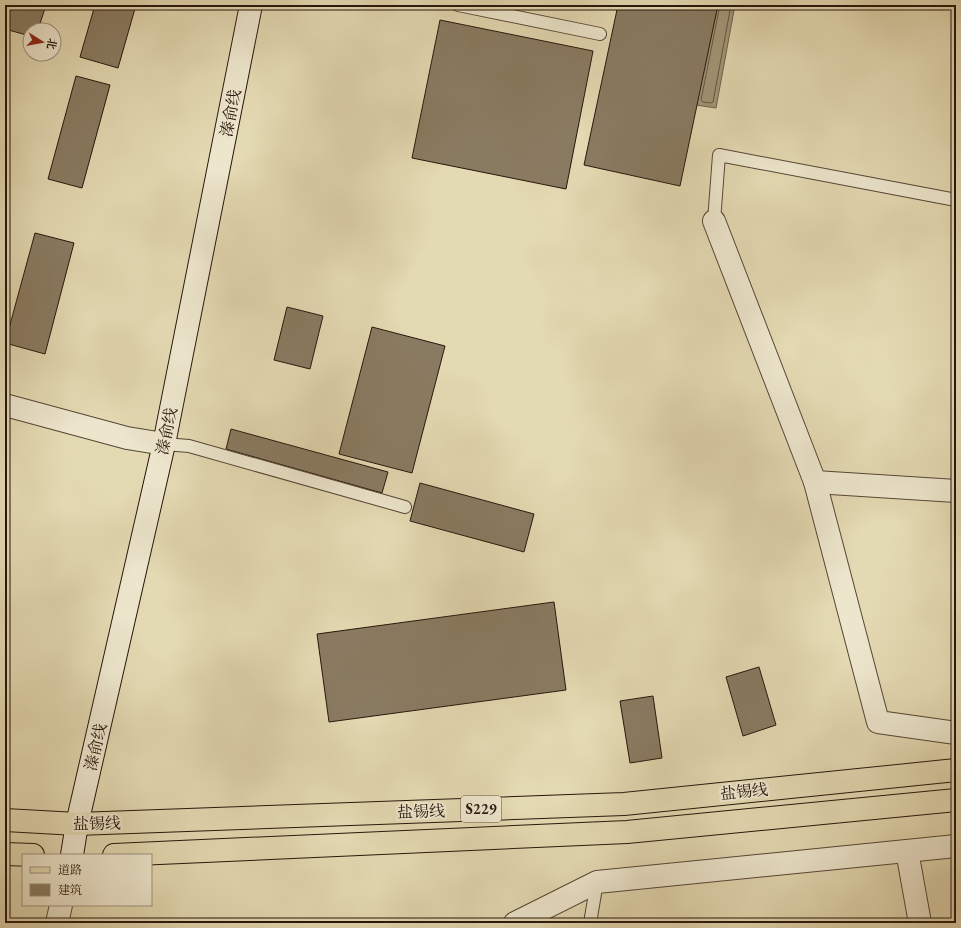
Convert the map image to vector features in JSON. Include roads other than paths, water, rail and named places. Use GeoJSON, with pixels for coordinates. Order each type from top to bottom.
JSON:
{"type":"FeatureCollection","features":[{"type":"Feature","properties":{"kind":"main road","name":"盐锡线"},"geometry":{"type":"LineString","coordinates":[[5,820],[77,824],[624,804],[956,770]]}},
{"type":"Feature","properties":{"kind":"main road","name":"盐锡线"},"geometry":{"type":"LineString","coordinates":[[136,854],[627,832],[956,800]]}},
{"type":"Feature","properties":{"kind":"main road"},"geometry":{"type":"LineString","coordinates":[[5,854],[22,855]]}},
{"type":"Feature","properties":{"kind":"street","name":"溱俞线"},"geometry":{"type":"LineString","coordinates":[[72,854],[77,824],[164,444],[251,5]]}},
{"type":"Feature","properties":{"kind":"street"},"geometry":{"type":"LineString","coordinates":[[714,221],[815,482],[878,722],[956,733]]}},
{"type":"Feature","properties":{"kind":"street"},"geometry":{"type":"LineString","coordinates":[[5,405],[127,438],[164,444]]}},
{"type":"Feature","properties":{"kind":"street"},"geometry":{"type":"LineString","coordinates":[[815,482],[956,491]]}},
{"type":"Feature","properties":{"kind":"street"},"geometry":{"type":"LineString","coordinates":[[515,923],[597,882],[956,846]]}},
{"type":"Feature","properties":{"kind":"street"},"geometry":{"type":"LineString","coordinates":[[907,852],[920,923]]}},
{"type":"Feature","properties":{"kind":"street"},"geometry":{"type":"LineString","coordinates":[[57,923],[61,906]]}},
{"type":"Feature","properties":{"kind":"lane"},"geometry":{"type":"LineString","coordinates":[[458,5],[600,34]]}},
{"type":"Feature","properties":{"kind":"lane"},"geometry":{"type":"LineString","coordinates":[[714,221],[719,155],[956,200]]}},
{"type":"Feature","properties":{"kind":"lane"},"geometry":{"type":"LineString","coordinates":[[164,444],[188,446],[405,507]]}},
{"type":"Feature","properties":{"kind":"lane"},"geometry":{"type":"LineString","coordinates":[[590,923],[597,882]]}},
{"type":"Feature","properties":{"kind":"water"},"geometry":{"type":"Polygon","coordinates":[[[717,5],[735,5],[716,108],[696,105],[717,5]]]}}]}
